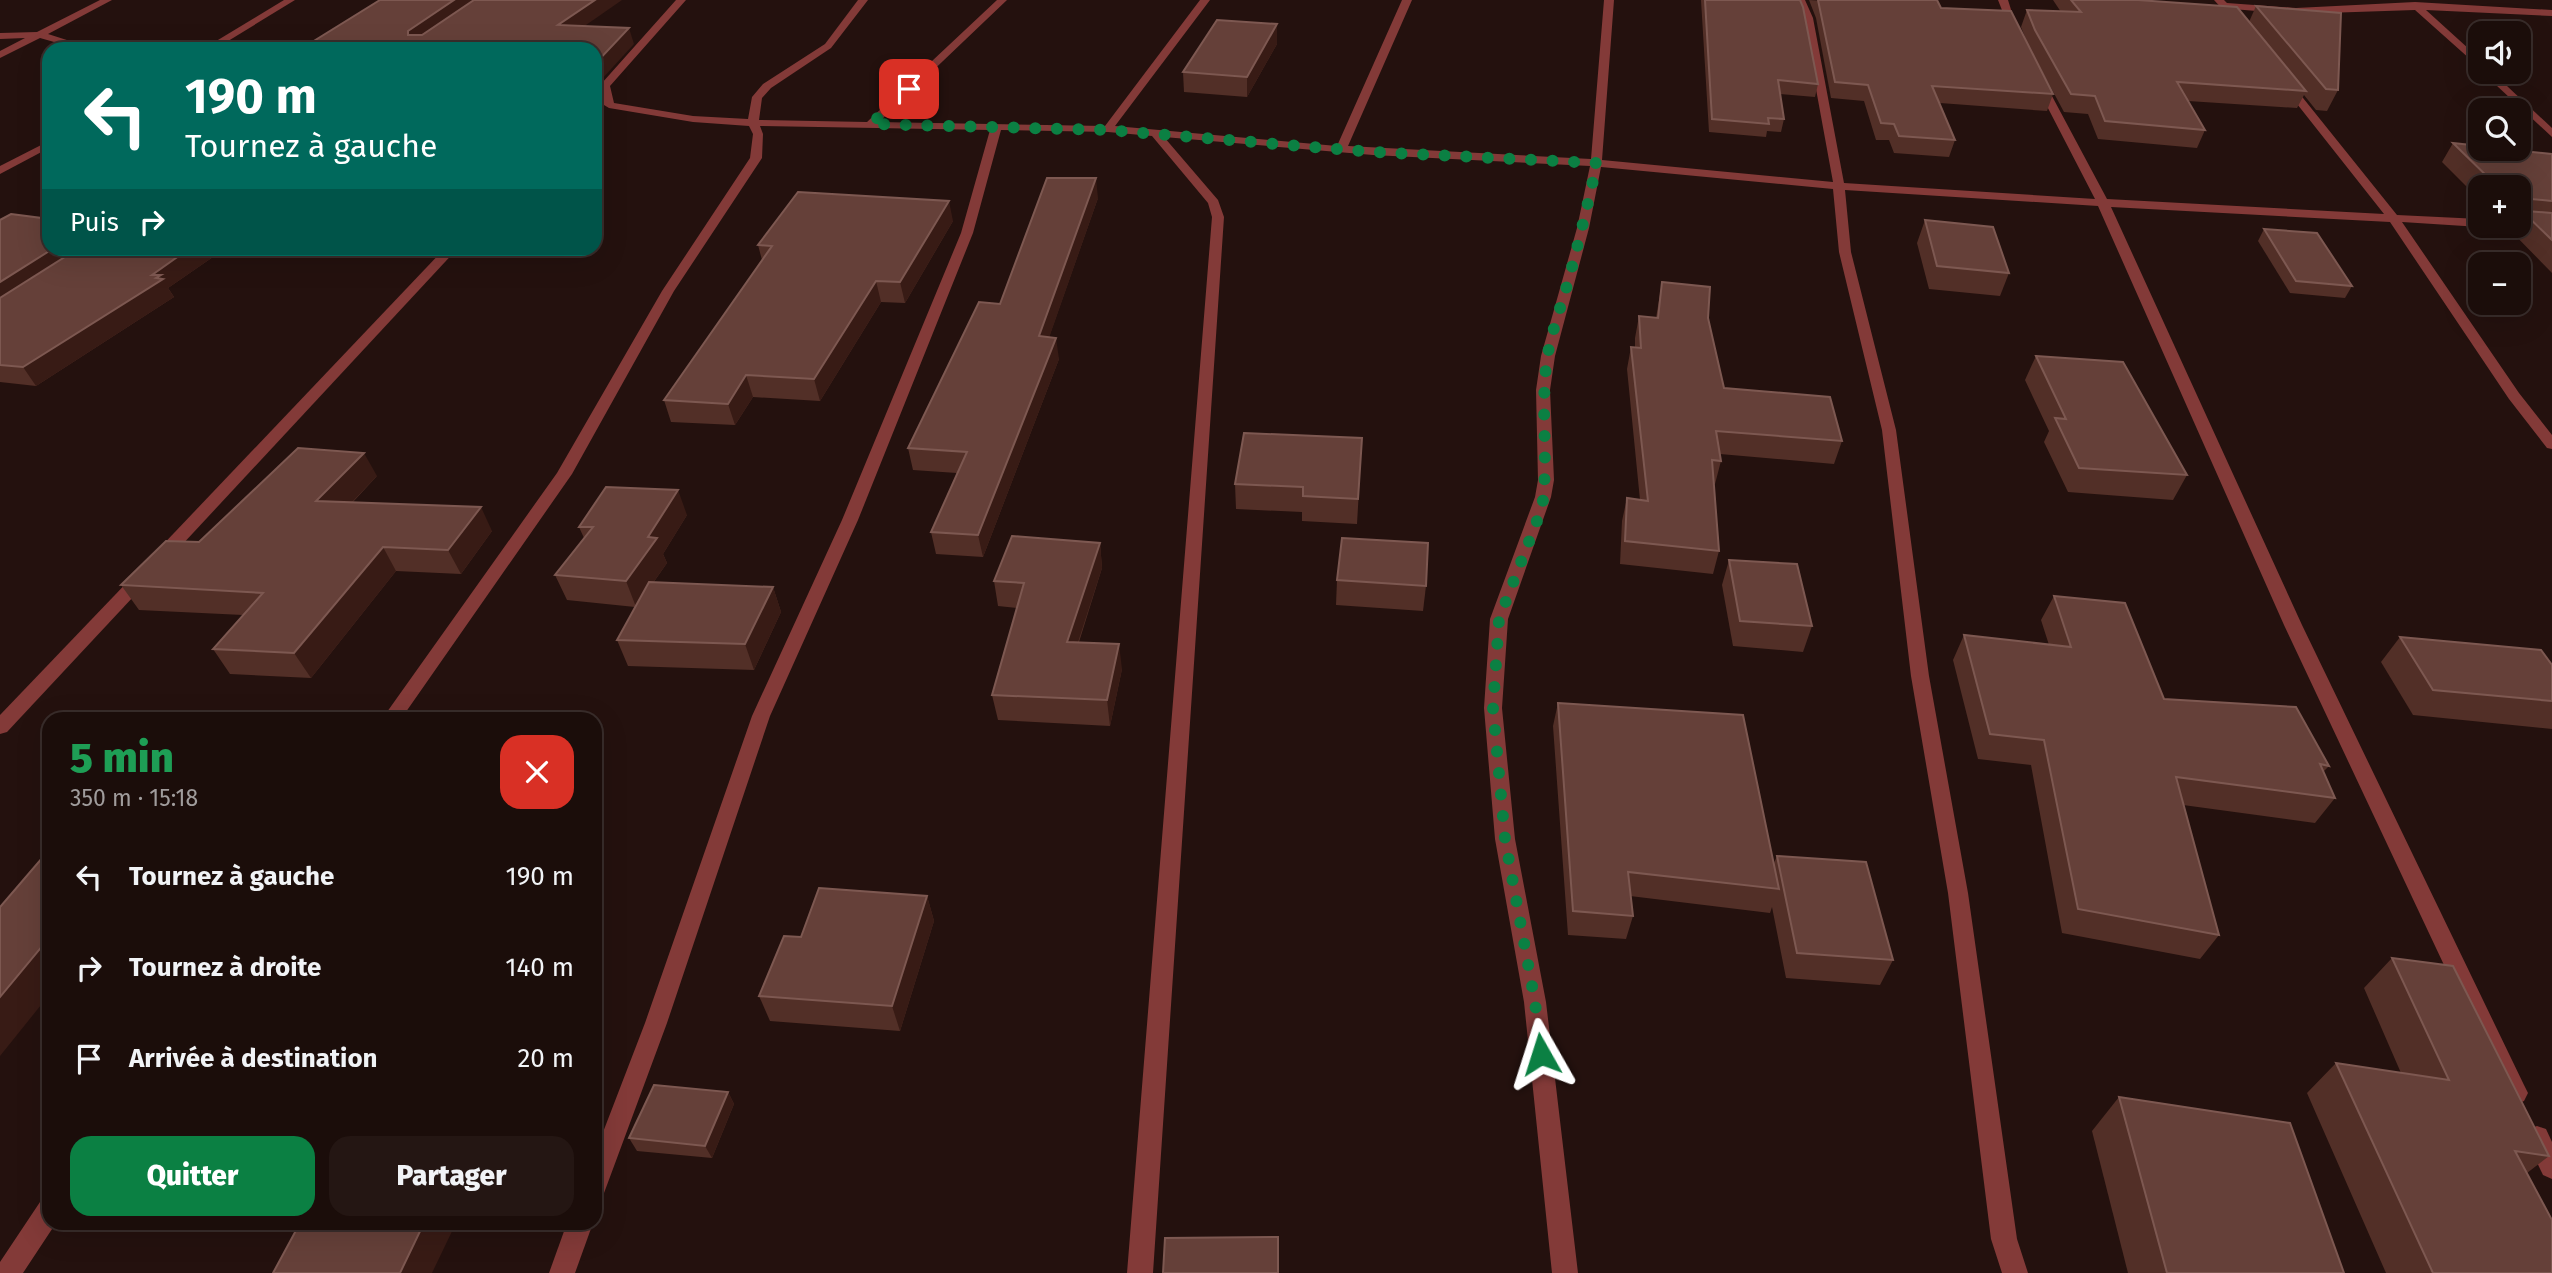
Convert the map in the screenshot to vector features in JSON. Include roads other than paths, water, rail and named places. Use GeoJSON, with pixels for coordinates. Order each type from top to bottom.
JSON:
{"type":"FeatureCollection","features":[{"type":"Feature","properties":{"kind":"street"},"geometry":{"type":"LineString","coordinates":[[0,55],[107,0]]}},
{"type":"Feature","properties":{"kind":"street"},"geometry":{"type":"LineString","coordinates":[[220,42],[290,0]]}},
{"type":"Feature","properties":{"kind":"street"},"geometry":{"type":"LineString","coordinates":[[602,84],[681,0]]}},
{"type":"Feature","properties":{"kind":"street"},"geometry":{"type":"LineString","coordinates":[[396,712],[564,474],[668,291],[756,158],[758,134],[753,123],[757,97],[828,46],[863,0]]}},
{"type":"Feature","properties":{"kind":"street"},"geometry":{"type":"LineString","coordinates":[[871,124],[1002,0]]}},
{"type":"Feature","properties":{"kind":"street"},"geometry":{"type":"LineString","coordinates":[[1108,130],[1205,0]]}},
{"type":"Feature","properties":{"kind":"street"},"geometry":{"type":"LineString","coordinates":[[1341,149],[1407,0]]}},
{"type":"Feature","properties":{"kind":"street"},"geometry":{"type":"LineString","coordinates":[[1564,1273],[1535,1002],[1505,839],[1493,708],[1499,619],[1542,508],[1546,480],[1544,390],[1548,356],[1583,228],[1597,163],[1609,0]]}},
{"type":"Feature","properties":{"kind":"street"},"geometry":{"type":"LineString","coordinates":[[1800,0],[1808,18],[1839,186],[1845,252],[1858,315],[1889,430],[1920,676],[1958,893],[2004,1239],[2015,1273]]}},
{"type":"Feature","properties":{"kind":"street"},"geometry":{"type":"LineString","coordinates":[[2003,0],[2022,48]]}},
{"type":"Feature","properties":{"kind":"street"},"geometry":{"type":"LineString","coordinates":[[2222,3],[2297,11],[2414,4],[2552,13]]}},
{"type":"Feature","properties":{"kind":"street"},"geometry":{"type":"LineString","coordinates":[[2222,3],[2249,38]]}},
{"type":"Feature","properties":{"kind":"street"},"geometry":{"type":"LineString","coordinates":[[2414,4],[2468,54]]}},
{"type":"Feature","properties":{"kind":"street"},"geometry":{"type":"LineString","coordinates":[[0,36],[40,35],[65,42]]}},
{"type":"Feature","properties":{"kind":"street"},"geometry":{"type":"LineString","coordinates":[[2275,70],[2392,218],[2514,396],[2552,445]]}},
{"type":"Feature","properties":{"kind":"street"},"geometry":{"type":"LineString","coordinates":[[2034,72],[2103,203],[2293,625],[2552,1167]]}},
{"type":"Feature","properties":{"kind":"street"},"geometry":{"type":"LineString","coordinates":[[2500,84],[2552,134]]}},
{"type":"Feature","properties":{"kind":"street"},"geometry":{"type":"LineString","coordinates":[[602,90],[609,105],[693,119],[753,123],[1108,130],[1341,149],[1597,163],[1839,186],[2468,222]]}},
{"type":"Feature","properties":{"kind":"street"},"geometry":{"type":"LineString","coordinates":[[602,1166],[656,1023],[761,716],[850,520],[967,233],[996,128]]}},
{"type":"Feature","properties":{"kind":"street"},"geometry":{"type":"LineString","coordinates":[[1140,1273],[1218,217],[1214,202],[1156,134]]}},
{"type":"Feature","properties":{"kind":"street"},"geometry":{"type":"LineString","coordinates":[[0,171],[42,148]]}},
{"type":"Feature","properties":{"kind":"street"},"geometry":{"type":"LineString","coordinates":[[0,727],[444,256]]}},
{"type":"Feature","properties":{"kind":"street"},"geometry":{"type":"LineString","coordinates":[[8,1273],[42,1221]]}},
{"type":"Feature","properties":{"kind":"street"},"geometry":{"type":"LineString","coordinates":[[562,1273],[577,1230]]}}]}
